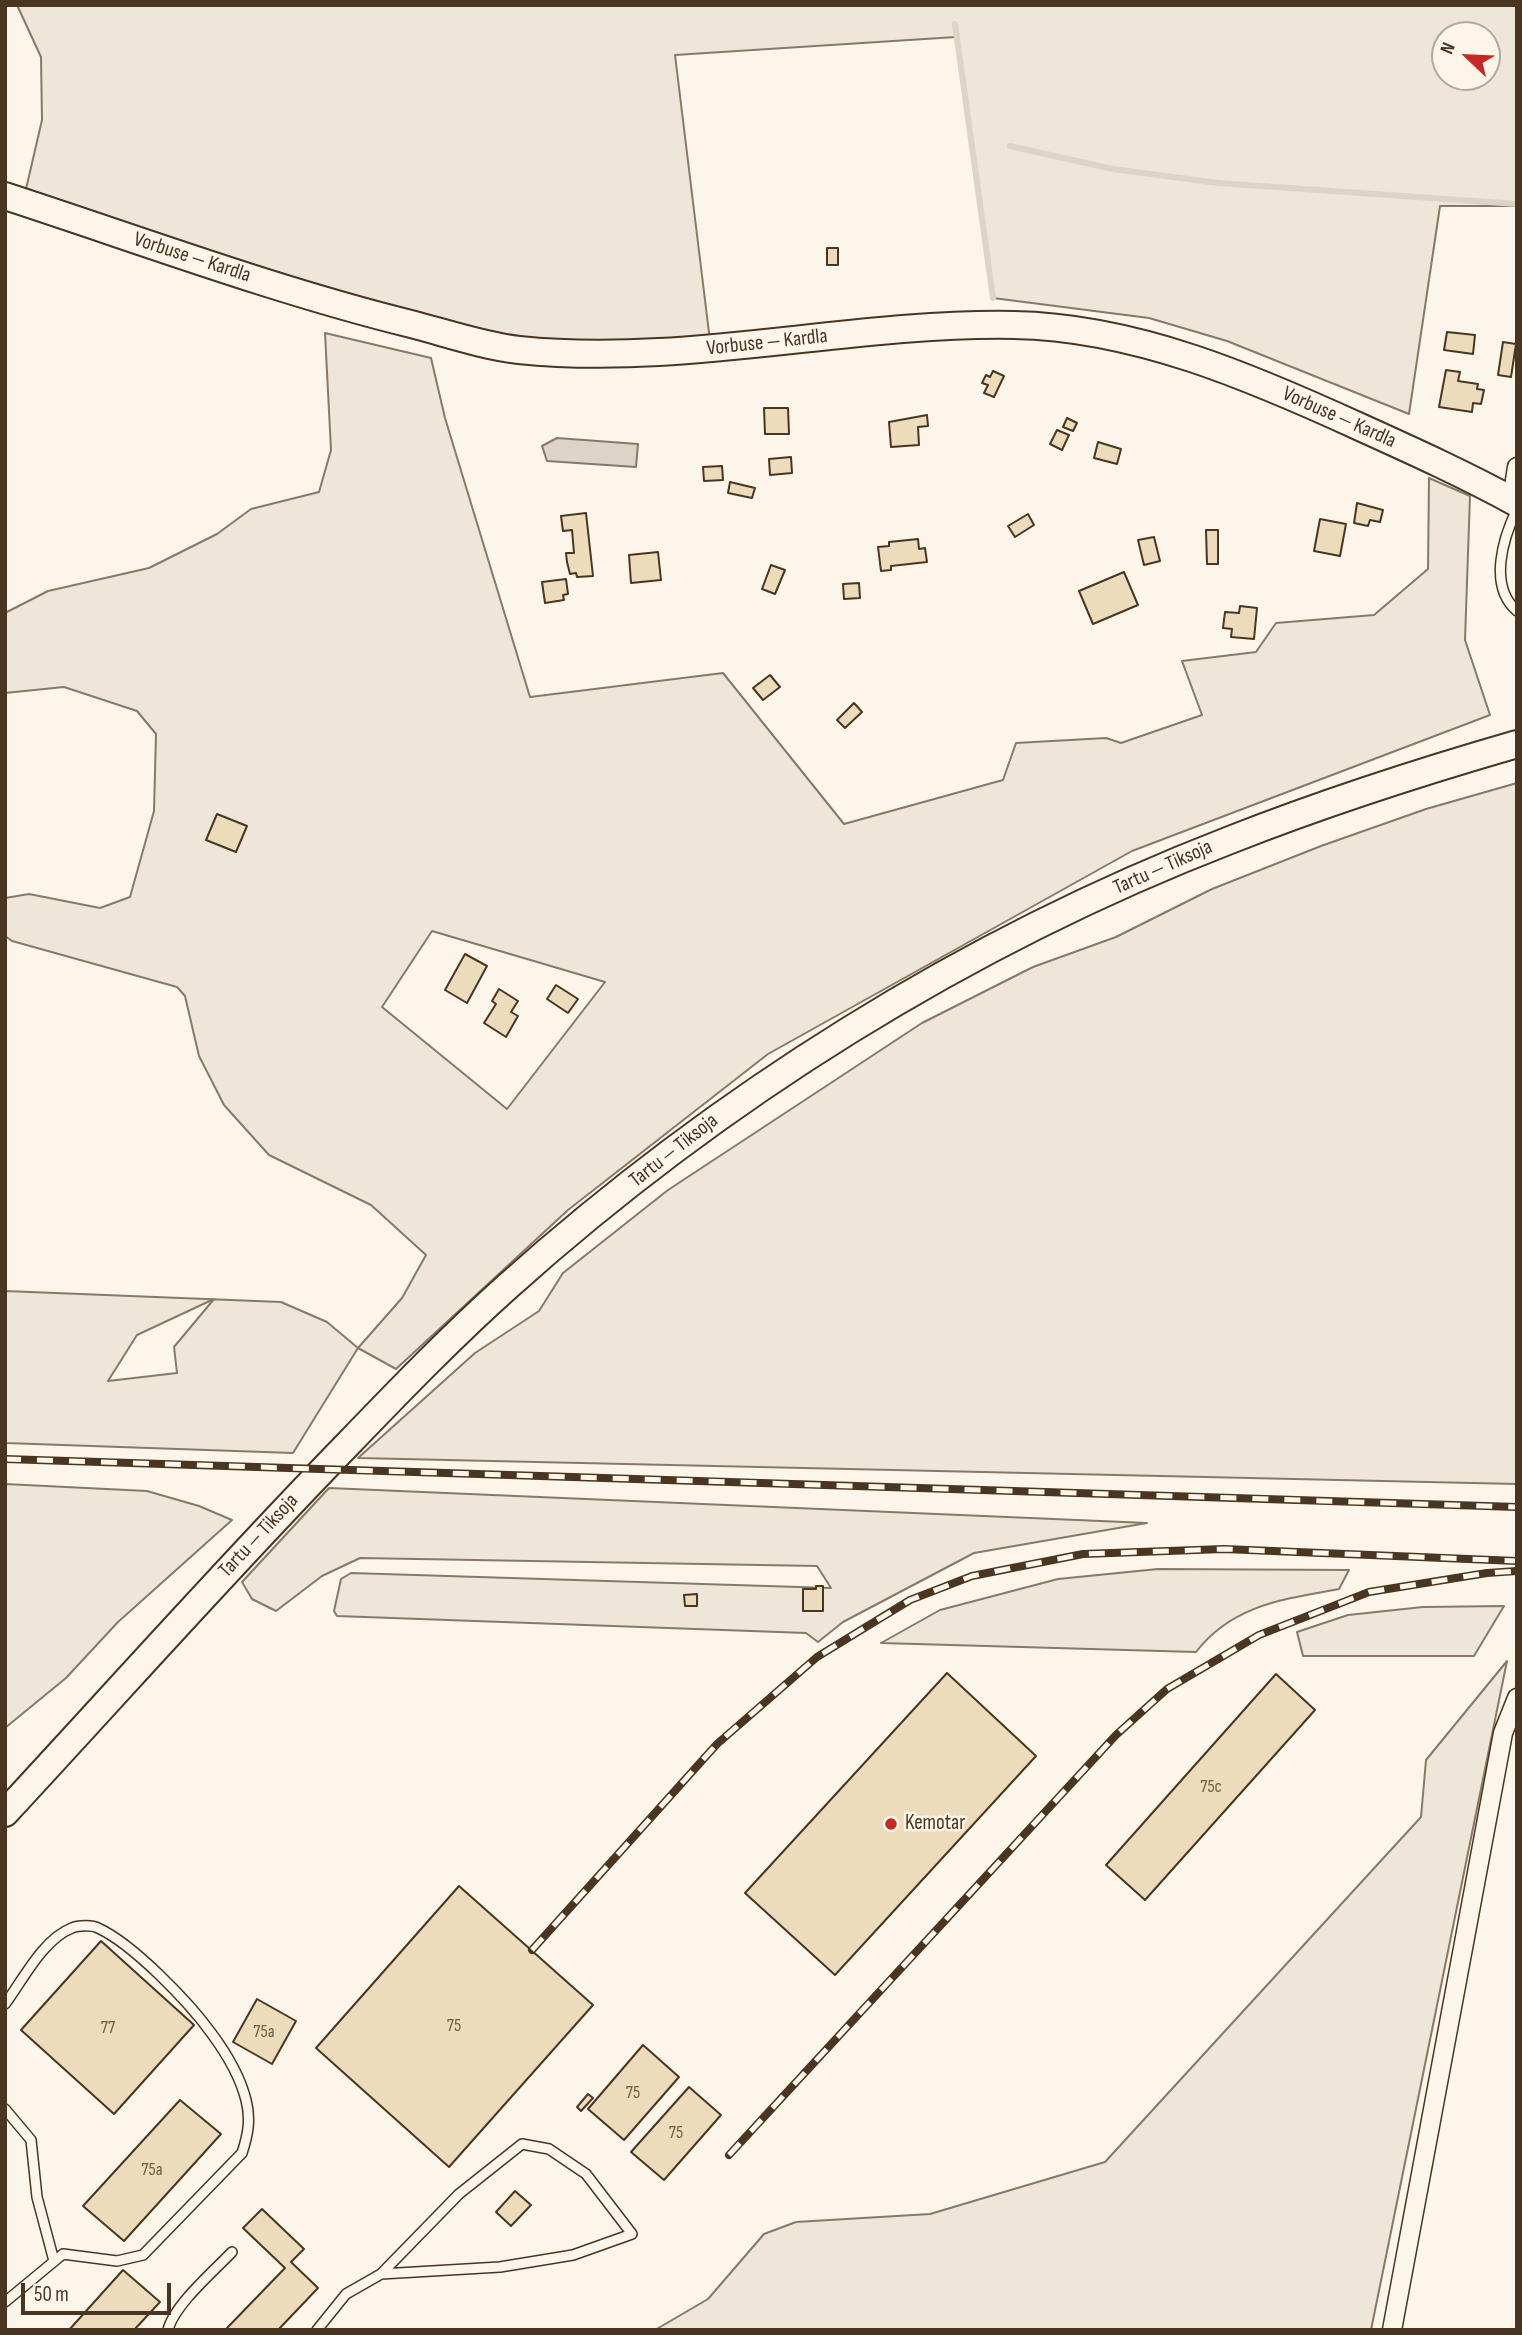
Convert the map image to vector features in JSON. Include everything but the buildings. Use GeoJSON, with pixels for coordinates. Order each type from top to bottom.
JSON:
{"type":"FeatureCollection","features":[{"type":"Feature","properties":{"kind":"main road","name":"Vorbuse — Kardla"},"geometry":{"type":"LineString","coordinates":[[5,196],[337,306],[514,349],[598,356],[689,351],[915,329],[1017,325],[1087,333],[1212,366],[1293,397],[1515,504]]}},
{"type":"Feature","properties":{"kind":"main road","name":"Tartu — Tiksoja"},"geometry":{"type":"LineString","coordinates":[[5,1813],[269,1524],[466,1324],[578,1226],[726,1111],[848,1032],[956,969],[1088,901],[1252,831],[1380,784],[1517,744]]}},
{"type":"Feature","properties":{"kind":"street"},"geometry":{"type":"LineString","coordinates":[[1515,504],[1517,467]]}},
{"type":"Feature","properties":{"kind":"street"},"geometry":{"type":"LineString","coordinates":[[1392,2330],[1503,1733],[1517,1698]]}},
{"type":"Feature","properties":{"kind":"lane"},"geometry":{"type":"LineString","coordinates":[[1515,504],[1504,535],[1500,585],[1517,611]]}},
{"type":"Feature","properties":{"kind":"lane"},"geometry":{"type":"LineString","coordinates":[[5,2004],[49,1944],[72,1927],[95,1926],[120,1941],[175,1992],[211,2032],[231,2063],[246,2100],[249,2132],[242,2152],[143,2255],[117,2261],[63,2254],[5,2302]]}},
{"type":"Feature","properties":{"kind":"lane"},"geometry":{"type":"LineString","coordinates":[[5,2109],[31,2140],[37,2197],[54,2261]]}},
{"type":"Feature","properties":{"kind":"lane"},"geometry":{"type":"LineString","coordinates":[[317,2330],[346,2294],[381,2274],[459,2194],[522,2144],[549,2149],[586,2174],[632,2234],[573,2255],[524,2263],[381,2274]]}},
{"type":"Feature","properties":{"kind":"lane"},"geometry":{"type":"LineString","coordinates":[[168,2330],[170,2322],[187,2300],[232,2252]]}},
{"type":"Feature","properties":{"kind":"shaded area"},"geometry":{"type":"Polygon","coordinates":[[[17,5],[1517,5],[1517,206],[1440,206],[1409,414],[1227,341],[1149,318],[993,298],[956,37],[675,55],[711,349],[514,350],[23,202],[42,120],[41,57],[17,5]]]}},
{"type":"Feature","properties":{"kind":"shaded area"},"geometry":{"type":"Polygon","coordinates":[[[325,333],[431,358],[445,418],[530,697],[723,673],[844,824],[1003,780],[1016,743],[1106,738],[1121,743],[1202,715],[1182,661],[1256,652],[1276,623],[1374,615],[1428,569],[1429,478],[1470,496],[1465,640],[1490,715],[1132,851],[768,1054],[568,1210],[396,1369],[358,1348],[402,1298],[426,1255],[371,1205],[269,1155],[224,1105],[199,1056],[185,996],[177,987],[12,941],[5,936],[5,898],[29,894],[100,908],[130,897],[154,811],[156,734],[137,711],[64,687],[5,693],[5,613],[48,591],[149,568],[217,534],[251,509],[319,492],[331,450],[325,333]],[[432,931],[382,1007],[507,1109],[605,982],[432,931]]]}},
{"type":"Feature","properties":{"kind":"shaded area"},"geometry":{"type":"Polygon","coordinates":[[[557,438],[638,444],[636,467],[547,461],[542,446],[557,438]]]}},
{"type":"Feature","properties":{"kind":"shaded area"},"geometry":{"type":"Polygon","coordinates":[[[1517,783],[1517,1484],[358,1458],[475,1353],[539,1311],[563,1273],[668,1190],[922,1023],[1033,967],[1116,937],[1212,889],[1321,846],[1426,809],[1517,783]]]}},
{"type":"Feature","properties":{"kind":"shaded area"},"geometry":{"type":"Polygon","coordinates":[[[5,1291],[213,1299],[137,1335],[108,1381],[177,1373],[174,1347],[214,1299],[281,1302],[327,1322],[358,1348],[293,1453],[5,1443],[5,1291]]]}},
{"type":"Feature","properties":{"kind":"shaded area"},"geometry":{"type":"Polygon","coordinates":[[[5,1484],[147,1491],[199,1506],[232,1520],[118,1622],[66,1678],[5,1728],[5,1484]]]}},
{"type":"Feature","properties":{"kind":"shaded area"},"geometry":{"type":"Polygon","coordinates":[[[329,1488],[1147,1523],[974,1553],[843,1622],[818,1642],[806,1633],[337,1616],[334,1611],[341,1579],[351,1573],[831,1588],[817,1566],[360,1558],[322,1576],[276,1611],[252,1599],[242,1582],[329,1488]]]}},
{"type":"Feature","properties":{"kind":"shaded area"},"geometry":{"type":"Polygon","coordinates":[[[1158,1569],[1349,1570],[1339,1589],[1279,1601],[1243,1614],[1210,1636],[1196,1652],[881,1643],[940,1610],[1058,1579],[1158,1569]]]}},
{"type":"Feature","properties":{"kind":"shaded area"},"geometry":{"type":"Polygon","coordinates":[[[1504,1606],[1474,1656],[1303,1656],[1297,1632],[1348,1615],[1423,1607],[1504,1606]]]}},
{"type":"Feature","properties":{"kind":"shaded area"},"geometry":{"type":"Polygon","coordinates":[[[1507,1661],[1371,2330],[655,2330],[708,2299],[764,2234],[796,2222],[930,2214],[1105,2162],[1421,1817],[1426,1760],[1507,1661]]]}},
{"type":"Feature","properties":{"kind":"waterway"},"geometry":{"type":"LineString","coordinates":[[955,24],[993,298]]}},
{"type":"Feature","properties":{"kind":"waterway"},"geometry":{"type":"LineString","coordinates":[[1010,146],[1113,169],[1218,183],[1517,204]]}},
{"type":"Feature","properties":{"kind":"railway"},"geometry":{"type":"LineString","coordinates":[[5,1459],[1517,1507]]}},
{"type":"Feature","properties":{"kind":"railway"},"geometry":{"type":"LineString","coordinates":[[532,1950],[717,1744],[817,1657],[910,1600],[972,1576],[1083,1554],[1224,1549],[1517,1561]]}},
{"type":"Feature","properties":{"kind":"railway"},"geometry":{"type":"LineString","coordinates":[[729,2155],[1116,1735],[1167,1689],[1259,1635],[1369,1592],[1487,1573],[1517,1571]]}},
{"type":"Feature","properties":{"kind":"place","name":"Kemotar"},"geometry":{"type":"Point","coordinates":[891,1824]}}]}
